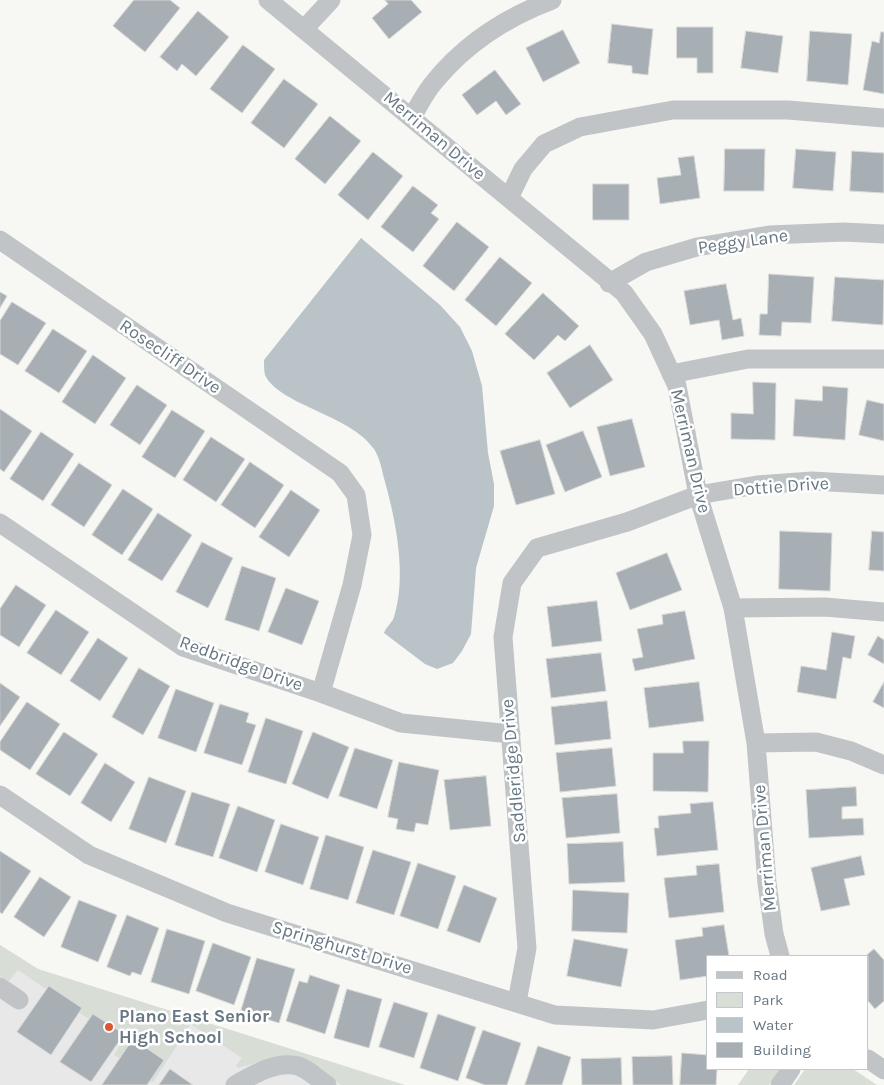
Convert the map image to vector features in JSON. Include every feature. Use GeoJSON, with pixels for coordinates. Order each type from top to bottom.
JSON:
{"type":"FeatureCollection","features":[{"type":"Feature","properties":{"kind":"street","name":"Merriman Drive"},"geometry":{"type":"LineString","coordinates":[[268,0],[412,117],[609,283],[624,293],[653,334],[676,386],[698,496],[733,608],[756,742],[767,883],[774,934],[780,955]]}},
{"type":"Feature","properties":{"kind":"street"},"geometry":{"type":"LineString","coordinates":[[304,29],[331,0]]}},
{"type":"Feature","properties":{"kind":"street"},"geometry":{"type":"LineString","coordinates":[[412,117],[434,81],[461,54],[495,27],[522,11],[552,0]]}},
{"type":"Feature","properties":{"kind":"street"},"geometry":{"type":"LineString","coordinates":[[509,198],[523,168],[544,144],[580,127],[673,110],[788,110],[884,118]]}},
{"type":"Feature","properties":{"kind":"street","name":"Peggy Lane"},"geometry":{"type":"LineString","coordinates":[[609,283],[646,262],[697,247],[769,235],[844,232],[884,234]]}},
{"type":"Feature","properties":{"kind":"street","name":"Rosecliff Drive"},"geometry":{"type":"LineString","coordinates":[[0,240],[340,472],[356,495],[362,535],[352,585],[321,693]]}},
{"type":"Feature","properties":{"kind":"street"},"geometry":{"type":"LineString","coordinates":[[671,374],[748,359],[884,359]]}},
{"type":"Feature","properties":{"kind":"street","name":"Dottie Drive"},"geometry":{"type":"LineString","coordinates":[[537,548],[627,522],[698,496],[757,485],[812,482],[884,485]]}},
{"type":"Feature","properties":{"kind":"street","name":"Redbridge Drive"},"geometry":{"type":"LineString","coordinates":[[0,523],[183,646],[321,693],[401,723],[510,734]]}},
{"type":"Feature","properties":{"kind":"street","name":"Saddleridge Drive"},"geometry":{"type":"LineString","coordinates":[[517,1002],[528,948],[503,638],[512,583],[537,548]]}},
{"type":"Feature","properties":{"kind":"street"},"geometry":{"type":"LineString","coordinates":[[733,608],[826,607],[884,612]]}},
{"type":"Feature","properties":{"kind":"street"},"geometry":{"type":"LineString","coordinates":[[756,742],[816,742],[851,751],[884,765]]}},
{"type":"Feature","properties":{"kind":"street","name":"Springhurst Drive"},"geometry":{"type":"LineString","coordinates":[[0,795],[89,855],[227,913],[555,1015],[653,1020],[706,1010]]}},
{"type":"Feature","properties":{"kind":"street"},"geometry":{"type":"LineString","coordinates":[[0,987],[19,1000]]}},
{"type":"Feature","properties":{"kind":"street"},"geometry":{"type":"LineString","coordinates":[[869,1060],[884,1070]]}},
{"type":"Feature","properties":{"kind":"street"},"geometry":{"type":"LineString","coordinates":[[235,1085],[271,1067],[286,1064],[300,1066],[327,1085]]}},
{"type":"Feature","properties":{"kind":"street"},"geometry":{"type":"LineString","coordinates":[[780,1085],[790,1070]]}},
{"type":"Feature","properties":{"kind":"shaded area","name":"Plano East Senior High School"},"geometry":{"type":"Polygon","coordinates":[[[0,945],[38,969],[396,1085],[0,1085],[0,945]]]}},
{"type":"Feature","properties":{"kind":"green space"},"geometry":{"type":"Polygon","coordinates":[[[0,945],[38,969],[405,1085],[341,1085],[322,1072],[263,1061],[238,1068],[236,1066],[242,1058],[191,1024],[153,1082],[150,1081],[164,1059],[133,1039],[119,1058],[114,1055],[126,1036],[93,1014],[89,1019],[80,1013],[82,1008],[49,986],[46,989],[18,970],[9,981],[0,976],[0,945]]]}},
{"type":"Feature","properties":{"kind":"green space"},"geometry":{"type":"Polygon","coordinates":[[[748,1070],[778,1070],[769,1085],[738,1085],[748,1070]]]}},
{"type":"Feature","properties":{"kind":"green space"},"geometry":{"type":"Polygon","coordinates":[[[804,1070],[854,1070],[877,1085],[794,1085],[804,1070]]]}},
{"type":"Feature","properties":{"kind":"water"},"geometry":{"type":"Polygon","coordinates":[[[361,238],[440,305],[460,327],[472,351],[482,386],[488,453],[494,484],[494,506],[476,568],[471,634],[453,663],[437,669],[425,664],[384,633],[393,619],[398,601],[400,567],[393,514],[381,465],[374,449],[363,437],[349,427],[285,394],[273,385],[265,375],[264,360],[361,238]]]}},
{"type":"Feature","properties":{"kind":"building"},"geometry":{"type":"Polygon","coordinates":[[[134,0],[170,0],[180,8],[145,52],[113,26],[134,0]]]}},
{"type":"Feature","properties":{"kind":"building"},"geometry":{"type":"Polygon","coordinates":[[[385,0],[411,0],[422,12],[389,39],[372,18],[388,4],[385,0]]]}},
{"type":"Feature","properties":{"kind":"building"},"geometry":{"type":"Polygon","coordinates":[[[198,11],[229,37],[196,76],[182,64],[177,71],[160,57],[198,11]]]}},
{"type":"Feature","properties":{"kind":"building"},"geometry":{"type":"Polygon","coordinates":[[[612,24],[653,29],[648,75],[632,73],[632,66],[608,63],[612,24]]]}},
{"type":"Feature","properties":{"kind":"building"},"geometry":{"type":"Polygon","coordinates":[[[677,27],[713,27],[713,73],[697,73],[697,58],[677,58],[677,27]]]}},
{"type":"Feature","properties":{"kind":"building"},"geometry":{"type":"Polygon","coordinates":[[[563,30],[580,63],[543,82],[526,48],[563,30]]]}},
{"type":"Feature","properties":{"kind":"building"},"geometry":{"type":"Polygon","coordinates":[[[746,31],[783,36],[778,73],[741,68],[746,31]]]}},
{"type":"Feature","properties":{"kind":"building"},"geometry":{"type":"Polygon","coordinates":[[[810,31],[852,34],[848,85],[807,81],[810,31]]]}},
{"type":"Feature","properties":{"kind":"building"},"geometry":{"type":"Polygon","coordinates":[[[881,32],[884,32],[884,94],[863,90],[872,41],[879,43],[881,32]]]}},
{"type":"Feature","properties":{"kind":"building"},"geometry":{"type":"Polygon","coordinates":[[[243,45],[275,69],[242,113],[210,89],[243,45]]]}},
{"type":"Feature","properties":{"kind":"building"},"geometry":{"type":"Polygon","coordinates":[[[495,70],[521,104],[506,115],[496,101],[477,115],[462,95],[495,70]]]}},
{"type":"Feature","properties":{"kind":"building"},"geometry":{"type":"Polygon","coordinates":[[[284,79],[318,104],[284,148],[251,123],[284,79]]]}},
{"type":"Feature","properties":{"kind":"building"},"geometry":{"type":"Polygon","coordinates":[[[330,116],[361,141],[325,184],[295,159],[330,116]]]}},
{"type":"Feature","properties":{"kind":"building"},"geometry":{"type":"Polygon","coordinates":[[[725,149],[765,149],[764,191],[724,191],[725,149]]]}},
{"type":"Feature","properties":{"kind":"building"},"geometry":{"type":"Polygon","coordinates":[[[796,149],[836,152],[833,191],[793,188],[796,149]]]}},
{"type":"Feature","properties":{"kind":"building"},"geometry":{"type":"Polygon","coordinates":[[[852,151],[884,153],[884,193],[850,191],[852,151]]]}},
{"type":"Feature","properties":{"kind":"building"},"geometry":{"type":"Polygon","coordinates":[[[373,152],[403,176],[368,220],[338,195],[373,152]]]}},
{"type":"Feature","properties":{"kind":"building"},"geometry":{"type":"Polygon","coordinates":[[[694,156],[700,198],[660,204],[657,178],[681,175],[678,158],[694,156]]]}},
{"type":"Feature","properties":{"kind":"building"},"geometry":{"type":"Polygon","coordinates":[[[593,184],[629,184],[629,220],[593,220],[593,184]]]}},
{"type":"Feature","properties":{"kind":"building"},"geometry":{"type":"Polygon","coordinates":[[[413,186],[438,205],[431,213],[439,219],[413,252],[381,227],[413,186]]]}},
{"type":"Feature","properties":{"kind":"building"},"geometry":{"type":"Polygon","coordinates":[[[457,222],[489,247],[454,291],[423,266],[457,222]]]}},
{"type":"Feature","properties":{"kind":"building"},"geometry":{"type":"Polygon","coordinates":[[[500,257],[532,283],[496,326],[465,300],[500,257]]]}},
{"type":"Feature","properties":{"kind":"building"},"geometry":{"type":"Polygon","coordinates":[[[769,274],[814,277],[811,323],[782,322],[781,336],[759,335],[760,314],[767,314],[769,274]]]}},
{"type":"Feature","properties":{"kind":"building"},"geometry":{"type":"Polygon","coordinates":[[[835,277],[884,280],[883,325],[832,321],[835,277]]]}},
{"type":"Feature","properties":{"kind":"building"},"geometry":{"type":"Polygon","coordinates":[[[726,284],[733,320],[741,318],[744,336],[722,340],[719,320],[690,325],[684,291],[726,284]]]}},
{"type":"Feature","properties":{"kind":"building"},"geometry":{"type":"Polygon","coordinates":[[[0,292],[7,296],[0,308],[0,292]]]}},
{"type":"Feature","properties":{"kind":"building"},"geometry":{"type":"Polygon","coordinates":[[[543,293],[579,326],[565,341],[558,335],[534,360],[505,334],[543,293]]]}},
{"type":"Feature","properties":{"kind":"building"},"geometry":{"type":"Polygon","coordinates":[[[12,302],[46,323],[18,365],[0,354],[0,321],[12,302]]]}},
{"type":"Feature","properties":{"kind":"building"},"geometry":{"type":"Polygon","coordinates":[[[53,329],[87,351],[59,393],[25,371],[53,329]]]}},
{"type":"Feature","properties":{"kind":"building"},"geometry":{"type":"Polygon","coordinates":[[[590,345],[613,380],[570,408],[547,373],[590,345]]]}},
{"type":"Feature","properties":{"kind":"building"},"geometry":{"type":"Polygon","coordinates":[[[93,355],[126,378],[95,424],[62,402],[93,355]]]}},
{"type":"Feature","properties":{"kind":"building"},"geometry":{"type":"Polygon","coordinates":[[[753,382],[776,383],[775,440],[731,439],[731,413],[753,414],[753,382]]]}},
{"type":"Feature","properties":{"kind":"building"},"geometry":{"type":"Polygon","coordinates":[[[137,385],[167,405],[140,445],[110,425],[137,385]]]}},
{"type":"Feature","properties":{"kind":"building"},"geometry":{"type":"Polygon","coordinates":[[[823,386],[848,388],[845,440],[793,436],[795,399],[822,401],[823,386]]]}},
{"type":"Feature","properties":{"kind":"building"},"geometry":{"type":"Polygon","coordinates":[[[867,400],[884,404],[884,441],[859,435],[867,400]]]}},
{"type":"Feature","properties":{"kind":"building"},"geometry":{"type":"Polygon","coordinates":[[[0,409],[32,431],[4,472],[0,469],[0,409]]]}},
{"type":"Feature","properties":{"kind":"building"},"geometry":{"type":"Polygon","coordinates":[[[172,410],[205,431],[175,478],[142,457],[172,410]]]}},
{"type":"Feature","properties":{"kind":"building"},"geometry":{"type":"Polygon","coordinates":[[[632,419],[645,467],[610,476],[597,427],[632,419]]]}},
{"type":"Feature","properties":{"kind":"building"},"geometry":{"type":"Polygon","coordinates":[[[583,431],[602,477],[565,492],[546,445],[583,431]]]}},
{"type":"Feature","properties":{"kind":"building"},"geometry":{"type":"Polygon","coordinates":[[[41,432],[74,454],[43,501],[10,479],[41,432]]]}},
{"type":"Feature","properties":{"kind":"building"},"geometry":{"type":"Polygon","coordinates":[[[211,437],[245,459],[216,502],[183,480],[211,437]]]}},
{"type":"Feature","properties":{"kind":"building"},"geometry":{"type":"Polygon","coordinates":[[[540,440],[555,494],[516,505],[500,451],[540,440]]]}},
{"type":"Feature","properties":{"kind":"building"},"geometry":{"type":"Polygon","coordinates":[[[250,462],[284,485],[255,528],[221,505],[250,462]]]}},
{"type":"Feature","properties":{"kind":"building"},"geometry":{"type":"Polygon","coordinates":[[[79,463],[112,485],[84,527],[51,505],[79,463]]]}},
{"type":"Feature","properties":{"kind":"building"},"geometry":{"type":"Polygon","coordinates":[[[123,489],[153,509],[122,555],[92,535],[123,489]]]}},
{"type":"Feature","properties":{"kind":"building"},"geometry":{"type":"Polygon","coordinates":[[[291,490],[320,510],[289,557],[259,537],[291,490]]]}},
{"type":"Feature","properties":{"kind":"building"},"geometry":{"type":"Polygon","coordinates":[[[158,513],[192,535],[162,581],[128,560],[158,513]]]}},
{"type":"Feature","properties":{"kind":"building"},"geometry":{"type":"Polygon","coordinates":[[[780,531],[832,533],[830,591],[779,589],[780,531]]]}},
{"type":"Feature","properties":{"kind":"building"},"geometry":{"type":"Polygon","coordinates":[[[872,531],[884,532],[884,571],[869,570],[872,531]]]}},
{"type":"Feature","properties":{"kind":"building"},"geometry":{"type":"Polygon","coordinates":[[[202,542],[233,558],[208,608],[176,592],[202,542]]]}},
{"type":"Feature","properties":{"kind":"building"},"geometry":{"type":"Polygon","coordinates":[[[667,553],[682,590],[630,610],[616,573],[667,553]]]}},
{"type":"Feature","properties":{"kind":"building"},"geometry":{"type":"Polygon","coordinates":[[[242,566],[276,578],[259,631],[225,620],[242,566]]]}},
{"type":"Feature","properties":{"kind":"building"},"geometry":{"type":"Polygon","coordinates":[[[16,585],[46,605],[19,647],[0,635],[0,609],[16,585]]]}},
{"type":"Feature","properties":{"kind":"building"},"geometry":{"type":"Polygon","coordinates":[[[286,588],[319,601],[302,645],[268,632],[286,588]]]}},
{"type":"Feature","properties":{"kind":"building"},"geometry":{"type":"Polygon","coordinates":[[[597,601],[602,641],[552,647],[547,607],[597,601]]]}},
{"type":"Feature","properties":{"kind":"building"},"geometry":{"type":"Polygon","coordinates":[[[56,610],[89,632],[61,675],[27,653],[56,610]]]}},
{"type":"Feature","properties":{"kind":"building"},"geometry":{"type":"Polygon","coordinates":[[[685,611],[695,659],[635,671],[632,659],[643,657],[637,629],[663,624],[662,615],[685,611]]]}},
{"type":"Feature","properties":{"kind":"building"},"geometry":{"type":"Polygon","coordinates":[[[832,632],[855,636],[851,659],[843,657],[836,699],[797,692],[801,666],[826,670],[832,632]]]}},
{"type":"Feature","properties":{"kind":"building"},"geometry":{"type":"Polygon","coordinates":[[[878,636],[884,640],[884,664],[868,655],[878,636]]]}},
{"type":"Feature","properties":{"kind":"building"},"geometry":{"type":"Polygon","coordinates":[[[98,638],[128,658],[100,701],[70,681],[98,638]]]}},
{"type":"Feature","properties":{"kind":"building"},"geometry":{"type":"Polygon","coordinates":[[[601,653],[606,691],[551,698],[546,659],[601,653]]]}},
{"type":"Feature","properties":{"kind":"building"},"geometry":{"type":"Polygon","coordinates":[[[139,668],[170,686],[143,735],[112,717],[139,668]]]}},
{"type":"Feature","properties":{"kind":"building"},"geometry":{"type":"Polygon","coordinates":[[[699,682],[704,721],[649,728],[644,688],[699,682]]]}},
{"type":"Feature","properties":{"kind":"building"},"geometry":{"type":"Polygon","coordinates":[[[884,682],[884,708],[873,702],[884,682]]]}},
{"type":"Feature","properties":{"kind":"building"},"geometry":{"type":"Polygon","coordinates":[[[0,683],[20,697],[0,726],[0,683]]]}},
{"type":"Feature","properties":{"kind":"building"},"geometry":{"type":"Polygon","coordinates":[[[176,689],[214,703],[196,752],[158,738],[176,689]]]}},
{"type":"Feature","properties":{"kind":"building"},"geometry":{"type":"Polygon","coordinates":[[[607,701],[611,739],[555,745],[551,707],[607,701]]]}},
{"type":"Feature","properties":{"kind":"building"},"geometry":{"type":"Polygon","coordinates":[[[27,702],[60,724],[30,770],[0,750],[0,742],[27,702]]]}},
{"type":"Feature","properties":{"kind":"building"},"geometry":{"type":"Polygon","coordinates":[[[220,704],[249,713],[246,722],[256,725],[242,765],[204,753],[220,704]]]}},
{"type":"Feature","properties":{"kind":"building"},"geometry":{"type":"Polygon","coordinates":[[[266,718],[303,731],[286,784],[248,772],[266,718]]]}},
{"type":"Feature","properties":{"kind":"building"},"geometry":{"type":"Polygon","coordinates":[[[64,732],[98,754],[70,796],[36,774],[64,732]]]}},
{"type":"Feature","properties":{"kind":"building"},"geometry":{"type":"Polygon","coordinates":[[[313,732],[349,747],[328,799],[292,784],[313,732]]]}},
{"type":"Feature","properties":{"kind":"building"},"geometry":{"type":"Polygon","coordinates":[[[683,741],[709,741],[708,792],[653,791],[653,753],[683,753],[683,741]]]}},
{"type":"Feature","properties":{"kind":"building"},"geometry":{"type":"Polygon","coordinates":[[[355,748],[393,760],[377,809],[339,796],[355,748]]]}},
{"type":"Feature","properties":{"kind":"building"},"geometry":{"type":"Polygon","coordinates":[[[612,748],[616,786],[560,792],[556,753],[612,748]]]}},
{"type":"Feature","properties":{"kind":"building"},"geometry":{"type":"Polygon","coordinates":[[[399,762],[439,770],[428,825],[416,823],[414,832],[396,829],[398,819],[388,817],[399,762]]]}},
{"type":"Feature","properties":{"kind":"building"},"geometry":{"type":"Polygon","coordinates":[[[105,763],[135,782],[111,822],[81,803],[105,763]]]}},
{"type":"Feature","properties":{"kind":"building"},"geometry":{"type":"Polygon","coordinates":[[[486,776],[491,826],[450,830],[444,780],[486,776]]]}},
{"type":"Feature","properties":{"kind":"building"},"geometry":{"type":"Polygon","coordinates":[[[149,777],[186,791],[166,843],[129,829],[149,777]]]}},
{"type":"Feature","properties":{"kind":"building"},"geometry":{"type":"Polygon","coordinates":[[[856,787],[857,806],[842,807],[842,819],[863,818],[864,835],[809,838],[806,790],[856,787]]]}},
{"type":"Feature","properties":{"kind":"building"},"geometry":{"type":"Polygon","coordinates":[[[192,792],[230,804],[213,857],[175,845],[192,792]]]}},
{"type":"Feature","properties":{"kind":"building"},"geometry":{"type":"Polygon","coordinates":[[[617,794],[620,833],[566,838],[562,798],[617,794]]]}},
{"type":"Feature","properties":{"kind":"building"},"geometry":{"type":"Polygon","coordinates":[[[713,802],[718,850],[657,856],[654,828],[659,828],[658,816],[691,813],[690,804],[713,802]]]}},
{"type":"Feature","properties":{"kind":"building"},"geometry":{"type":"Polygon","coordinates":[[[238,806],[275,820],[257,872],[219,858],[238,806]]]}},
{"type":"Feature","properties":{"kind":"building"},"geometry":{"type":"Polygon","coordinates":[[[281,824],[319,837],[303,885],[265,872],[281,824]]]}},
{"type":"Feature","properties":{"kind":"building"},"geometry":{"type":"Polygon","coordinates":[[[326,835],[364,847],[348,900],[310,889],[326,835]]]}},
{"type":"Feature","properties":{"kind":"building"},"geometry":{"type":"Polygon","coordinates":[[[623,842],[625,882],[569,884],[567,844],[623,842]]]}},
{"type":"Feature","properties":{"kind":"building"},"geometry":{"type":"Polygon","coordinates":[[[373,850],[411,862],[394,915],[356,903],[373,850]]]}},
{"type":"Feature","properties":{"kind":"building"},"geometry":{"type":"Polygon","coordinates":[[[0,851],[31,871],[2,914],[0,912],[0,851]]]}},
{"type":"Feature","properties":{"kind":"building"},"geometry":{"type":"Polygon","coordinates":[[[861,856],[865,875],[844,879],[850,905],[821,911],[811,868],[861,856]]]}},
{"type":"Feature","properties":{"kind":"building"},"geometry":{"type":"Polygon","coordinates":[[[418,863],[456,876],[438,929],[400,916],[418,863]]]}},
{"type":"Feature","properties":{"kind":"building"},"geometry":{"type":"Polygon","coordinates":[[[719,864],[724,912],[669,918],[664,878],[697,875],[696,866],[719,864]]]}},
{"type":"Feature","properties":{"kind":"building"},"geometry":{"type":"Polygon","coordinates":[[[40,877],[71,897],[44,937],[14,917],[40,877]]]}},
{"type":"Feature","properties":{"kind":"building"},"geometry":{"type":"Polygon","coordinates":[[[464,885],[497,898],[480,943],[447,931],[464,885]]]}},
{"type":"Feature","properties":{"kind":"building"},"geometry":{"type":"Polygon","coordinates":[[[573,890],[629,893],[627,933],[572,931],[573,890]]]}},
{"type":"Feature","properties":{"kind":"building"},"geometry":{"type":"Polygon","coordinates":[[[79,900],[117,915],[98,962],[61,947],[79,900]]]}},
{"type":"Feature","properties":{"kind":"building"},"geometry":{"type":"Polygon","coordinates":[[[127,915],[159,928],[141,975],[132,972],[130,976],[107,967],[127,915]]]}},
{"type":"Feature","properties":{"kind":"building"},"geometry":{"type":"Polygon","coordinates":[[[724,925],[729,955],[706,955],[706,976],[680,980],[675,940],[703,936],[702,928],[724,925]]]}},
{"type":"Feature","properties":{"kind":"building"},"geometry":{"type":"Polygon","coordinates":[[[167,929],[205,941],[189,994],[151,982],[167,929]]]}},
{"type":"Feature","properties":{"kind":"building"},"geometry":{"type":"Polygon","coordinates":[[[574,939],[628,949],[621,987],[567,976],[574,939]]]}},
{"type":"Feature","properties":{"kind":"building"},"geometry":{"type":"Polygon","coordinates":[[[213,943],[251,957],[234,1005],[196,991],[213,943]]]}},
{"type":"Feature","properties":{"kind":"building"},"geometry":{"type":"Polygon","coordinates":[[[874,949],[884,960],[884,1001],[875,1009],[869,1002],[869,955],[867,955],[874,949]]]}},
{"type":"Feature","properties":{"kind":"building"},"geometry":{"type":"Polygon","coordinates":[[[257,958],[295,969],[279,1023],[241,1011],[257,958]]]}},
{"type":"Feature","properties":{"kind":"building"},"geometry":{"type":"Polygon","coordinates":[[[310,975],[340,985],[325,1034],[286,1021],[299,981],[307,983],[310,975]]]}},
{"type":"Feature","properties":{"kind":"building"},"geometry":{"type":"Polygon","coordinates":[[[49,986],[82,1008],[51,1055],[17,1032],[49,986]]]}},
{"type":"Feature","properties":{"kind":"building"},"geometry":{"type":"Polygon","coordinates":[[[347,989],[382,999],[369,1048],[334,1038],[347,989]]]}},
{"type":"Feature","properties":{"kind":"building"},"geometry":{"type":"Polygon","coordinates":[[[394,1002],[428,1013],[414,1058],[379,1047],[394,1002]]]}},
{"type":"Feature","properties":{"kind":"building"},"geometry":{"type":"Polygon","coordinates":[[[93,1014],[124,1034],[91,1082],[60,1062],[93,1014]]]}},
{"type":"Feature","properties":{"kind":"building"},"geometry":{"type":"Polygon","coordinates":[[[438,1014],[476,1027],[458,1081],[420,1068],[438,1014]]]}},
{"type":"Feature","properties":{"kind":"building"},"geometry":{"type":"Polygon","coordinates":[[[483,1030],[521,1043],[507,1085],[485,1085],[466,1078],[483,1030]]]}},
{"type":"Feature","properties":{"kind":"building"},"geometry":{"type":"Polygon","coordinates":[[[133,1039],[164,1060],[147,1085],[102,1085],[133,1039]]]}},
{"type":"Feature","properties":{"kind":"building"},"geometry":{"type":"Polygon","coordinates":[[[538,1046],[571,1057],[562,1085],[525,1085],[538,1046]]]}},
{"type":"Feature","properties":{"kind":"building"},"geometry":{"type":"Polygon","coordinates":[[[682,1053],[706,1055],[706,1070],[717,1070],[716,1085],[680,1085],[682,1053]]]}},
{"type":"Feature","properties":{"kind":"building"},"geometry":{"type":"Polygon","coordinates":[[[672,1056],[673,1085],[633,1085],[632,1057],[672,1056]]]}},
{"type":"Feature","properties":{"kind":"building"},"geometry":{"type":"Polygon","coordinates":[[[621,1058],[622,1085],[582,1085],[581,1059],[621,1058]]]}},
{"type":"Feature","properties":{"kind":"building"},"geometry":{"type":"Polygon","coordinates":[[[170,1069],[193,1085],[159,1085],[170,1069]]]}},
{"type":"Feature","properties":{"kind":"place","name":"Plano East Senior High School"},"geometry":{"type":"Point","coordinates":[109,1027]}}]}
